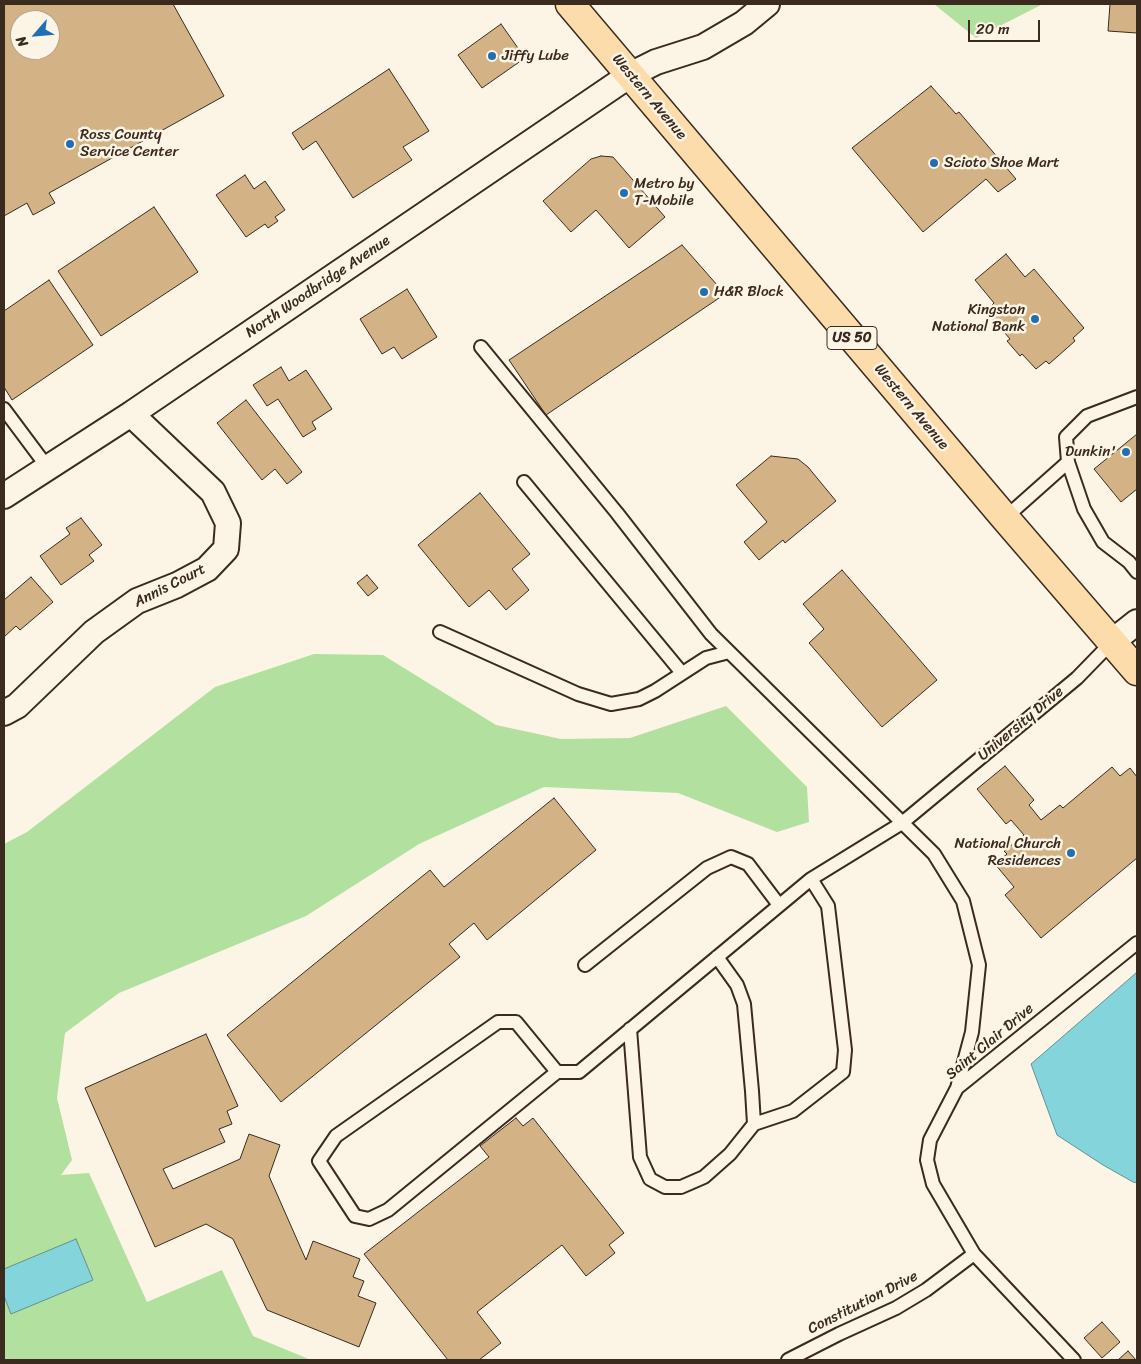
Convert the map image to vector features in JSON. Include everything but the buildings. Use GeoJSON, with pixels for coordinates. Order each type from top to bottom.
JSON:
{"type":"FeatureCollection","features":[{"type":"Feature","properties":{"kind":"main road","name":"Western Avenue"},"geometry":{"type":"LineString","coordinates":[[570,4],[1137,671]]}},
{"type":"Feature","properties":{"kind":"street","name":"North Woodbridge Avenue"},"geometry":{"type":"LineString","coordinates":[[4,496],[131,414],[630,74],[656,62],[703,47],[744,23],[767,4]]}},
{"type":"Feature","properties":{"kind":"street","name":"Annis Court"},"geometry":{"type":"LineString","coordinates":[[4,713],[17,706],[94,632],[137,601],[177,585],[207,569],[226,549],[228,523],[213,492],[131,414]]}},
{"type":"Feature","properties":{"kind":"street","name":"University Drive"},"geometry":{"type":"LineString","coordinates":[[1113,641],[1137,622]]}},
{"type":"Feature","properties":{"kind":"lane"},"geometry":{"type":"LineString","coordinates":[[481,347],[616,513],[711,634],[934,854],[963,901],[979,965],[972,1032],[957,1088]]}},
{"type":"Feature","properties":{"kind":"lane"},"geometry":{"type":"LineString","coordinates":[[1135,563],[1103,542],[1084,509],[1068,462],[1066,437],[1087,416],[1137,397]]}},
{"type":"Feature","properties":{"kind":"lane"},"geometry":{"type":"LineString","coordinates":[[4,409],[48,468]]}},
{"type":"Feature","properties":{"kind":"lane"},"geometry":{"type":"LineString","coordinates":[[1005,518],[1068,462]]}},
{"type":"Feature","properties":{"kind":"lane"},"geometry":{"type":"LineString","coordinates":[[524,482],[682,673]]}},
{"type":"Feature","properties":{"kind":"lane"},"geometry":{"type":"LineString","coordinates":[[440,632],[578,694],[611,704],[639,699],[706,658],[729,652]]}},
{"type":"Feature","properties":{"kind":"lane","name":"University Drive"},"geometry":{"type":"LineString","coordinates":[[557,1072],[579,1072],[811,879],[902,823],[1076,678],[1113,641]]}},
{"type":"Feature","properties":{"kind":"lane"},"geometry":{"type":"LineString","coordinates":[[585,965],[707,868],[731,857],[748,864],[780,905]]}},
{"type":"Feature","properties":{"kind":"lane"},"geometry":{"type":"LineString","coordinates":[[630,1029],[640,1156],[650,1179],[665,1187],[681,1187],[704,1177],[730,1154],[754,1124],[793,1111],[843,1072],[844,1050],[828,906],[811,879]]}},
{"type":"Feature","properties":{"kind":"lane","name":"Saint Clair Drive"},"geometry":{"type":"LineString","coordinates":[[1074,1360],[974,1254],[933,1184],[927,1160],[930,1140],[957,1088],[1137,943]]}},
{"type":"Feature","properties":{"kind":"lane"},"geometry":{"type":"LineString","coordinates":[[717,956],[737,986],[744,1004],[754,1124]]}},
{"type":"Feature","properties":{"kind":"lane"},"geometry":{"type":"LineString","coordinates":[[498,1022],[516,1022],[557,1072],[388,1210],[369,1219],[355,1216],[319,1161],[336,1136],[498,1022]]}},
{"type":"Feature","properties":{"kind":"lane","name":"Constitution Drive"},"geometry":{"type":"LineString","coordinates":[[788,1360],[896,1308],[926,1290],[974,1254]]}},
{"type":"Feature","properties":{"kind":"green space"},"geometry":{"type":"Polygon","coordinates":[[[934,4],[1043,4],[976,38],[934,4]]]}},
{"type":"Feature","properties":{"kind":"green space"},"geometry":{"type":"Polygon","coordinates":[[[314,654],[383,655],[496,725],[561,739],[630,738],[726,706],[807,787],[809,822],[777,832],[678,793],[544,787],[419,844],[306,916],[119,993],[65,1033],[57,1098],[72,1160],[61,1175],[89,1173],[147,1302],[222,1270],[253,1336],[311,1360],[4,1360],[4,844],[27,832],[215,687],[314,654]]]}},
{"type":"Feature","properties":{"kind":"water"},"geometry":{"type":"Polygon","coordinates":[[[1136,973],[1137,1183],[1103,1165],[1057,1135],[1031,1064],[1136,973]]]}},
{"type":"Feature","properties":{"kind":"water"},"geometry":{"type":"Polygon","coordinates":[[[76,1239],[93,1280],[11,1314],[4,1296],[4,1269],[76,1239]]]}},
{"type":"Feature","properties":{"kind":"place","name":"Jiffy Lube"},"geometry":{"type":"Point","coordinates":[492,56]}},
{"type":"Feature","properties":{"kind":"place","name":"Ross County Service Center"},"geometry":{"type":"Point","coordinates":[70,144]}},
{"type":"Feature","properties":{"kind":"place","name":"Scioto Shoe Mart"},"geometry":{"type":"Point","coordinates":[934,163]}},
{"type":"Feature","properties":{"kind":"place","name":"Metro by T-Mobile"},"geometry":{"type":"Point","coordinates":[624,193]}},
{"type":"Feature","properties":{"kind":"place","name":"H&R Block"},"geometry":{"type":"Point","coordinates":[704,292]}},
{"type":"Feature","properties":{"kind":"place","name":"Kingston National Bank"},"geometry":{"type":"Point","coordinates":[1035,319]}},
{"type":"Feature","properties":{"kind":"place","name":"Dunkin'"},"geometry":{"type":"Point","coordinates":[1126,452]}},
{"type":"Feature","properties":{"kind":"place","name":"National Church Residences"},"geometry":{"type":"Point","coordinates":[1071,853]}}]}
